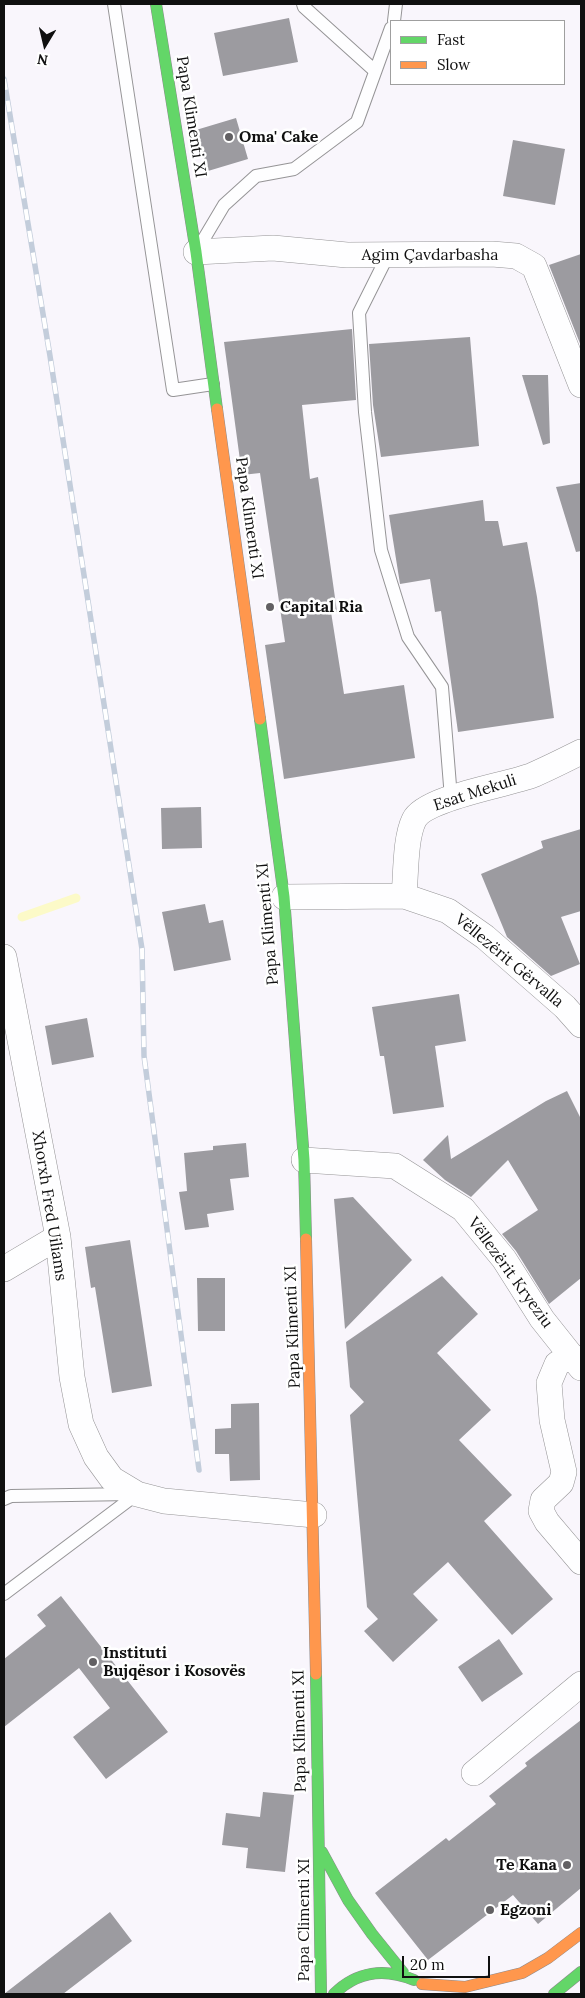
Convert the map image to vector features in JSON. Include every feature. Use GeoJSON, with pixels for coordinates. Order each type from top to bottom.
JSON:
{"type":"FeatureCollection","features":[{"type":"Feature","properties":{"kind":"street","name":"Papa Klimenti XI"},"geometry":{"type":"LineString","coordinates":[[156,4],[196,252],[284,897],[304,1160],[314,1515],[317,1802],[320,1849]]}},
{"type":"Feature","properties":{"kind":"street","name":"Agim Çavdarbasha"},"geometry":{"type":"LineString","coordinates":[[196,252],[273,248],[347,255],[492,254],[516,256],[534,266],[581,385]]}},
{"type":"Feature","properties":{"kind":"street","name":"Esat Mekuli"},"geometry":{"type":"LineString","coordinates":[[404,896],[408,846],[414,819],[428,807],[451,798],[533,775],[581,752]]}},
{"type":"Feature","properties":{"kind":"street","name":"Vëllezërit Gërvalla"},"geometry":{"type":"LineString","coordinates":[[284,897],[404,896],[448,911],[486,937],[565,1007],[581,1025]]}},
{"type":"Feature","properties":{"kind":"street","name":"Xhorxh Fred Uiliams"},"geometry":{"type":"LineString","coordinates":[[4,957],[58,1236],[72,1377],[81,1424],[96,1457],[112,1478],[137,1494],[164,1501],[314,1515]]}},
{"type":"Feature","properties":{"kind":"street","name":"Vëllezërit Kryeziu"},"geometry":{"type":"LineString","coordinates":[[304,1160],[395,1166],[463,1209],[504,1260],[542,1319],[576,1361]]}},
{"type":"Feature","properties":{"kind":"street"},"geometry":{"type":"LineString","coordinates":[[4,1268],[58,1236]]}},
{"type":"Feature","properties":{"kind":"street","name":"Vëllezërit Kryeziu"},"geometry":{"type":"LineString","coordinates":[[576,1361],[557,1364],[549,1383],[552,1420],[564,1472],[561,1483],[543,1500],[541,1511],[547,1522],[581,1562]]}},
{"type":"Feature","properties":{"kind":"street"},"geometry":{"type":"LineString","coordinates":[[474,1773],[581,1684]]}},
{"type":"Feature","properties":{"kind":"street","name":"Papa Climenti XI"},"geometry":{"type":"LineString","coordinates":[[320,1849],[348,1900],[405,1975]]}},
{"type":"Feature","properties":{"kind":"street","name":"Papa Climenti XI"},"geometry":{"type":"LineString","coordinates":[[320,1849],[321,1994]]}},
{"type":"Feature","properties":{"kind":"street"},"geometry":{"type":"LineString","coordinates":[[422,1984],[465,1986],[522,1973],[548,1958],[581,1933]]}},
{"type":"Feature","properties":{"kind":"street"},"geometry":{"type":"LineString","coordinates":[[334,1994],[340,1987],[354,1978],[370,1973],[388,1971],[405,1975],[422,1984],[432,1994]]}},
{"type":"Feature","properties":{"kind":"street"},"geometry":{"type":"LineString","coordinates":[[554,1994],[581,1972]]}},
{"type":"Feature","properties":{"kind":"lane"},"geometry":{"type":"LineString","coordinates":[[114,4],[173,390],[213,384]]}},
{"type":"Feature","properties":{"kind":"lane"},"geometry":{"type":"LineString","coordinates":[[303,4],[304,7],[375,71]]}},
{"type":"Feature","properties":{"kind":"lane"},"geometry":{"type":"LineString","coordinates":[[394,20],[396,4]]}},
{"type":"Feature","properties":{"kind":"lane"},"geometry":{"type":"LineString","coordinates":[[196,252],[224,204],[256,176],[294,169],[357,122],[390,31]]}},
{"type":"Feature","properties":{"kind":"lane"},"geometry":{"type":"LineString","coordinates":[[388,255],[359,313],[365,412],[381,550],[408,638],[442,687],[451,798]]}},
{"type":"Feature","properties":{"kind":"lane"},"geometry":{"type":"LineString","coordinates":[[4,1499],[11,1496],[137,1494]]}},
{"type":"Feature","properties":{"kind":"lane"},"geometry":{"type":"LineString","coordinates":[[4,1594],[137,1494]]}},
{"type":"Feature","properties":{"kind":"building"},"geometry":{"type":"Polygon","coordinates":[[[289,18],[298,62],[223,76],[214,33],[289,18]]]}},
{"type":"Feature","properties":{"kind":"building"},"geometry":{"type":"Polygon","coordinates":[[[236,118],[248,159],[208,171],[196,130],[236,118]]]}},
{"type":"Feature","properties":{"kind":"building"},"geometry":{"type":"Polygon","coordinates":[[[513,140],[565,149],[555,205],[503,196],[513,140]]]}},
{"type":"Feature","properties":{"kind":"building"},"geometry":{"type":"Polygon","coordinates":[[[581,254],[581,346],[549,265],[581,254]]]}},
{"type":"Feature","properties":{"kind":"building"},"geometry":{"type":"Polygon","coordinates":[[[352,329],[356,400],[302,405],[310,479],[318,477],[337,612],[331,612],[344,694],[404,685],[415,758],[284,779],[265,645],[285,642],[260,473],[242,475],[224,342],[352,329]]]}},
{"type":"Feature","properties":{"kind":"building"},"geometry":{"type":"Polygon","coordinates":[[[470,337],[479,446],[381,457],[373,405],[369,344],[470,337]]]}},
{"type":"Feature","properties":{"kind":"building"},"geometry":{"type":"Polygon","coordinates":[[[522,375],[548,375],[550,443],[543,445],[522,375]]]}},
{"type":"Feature","properties":{"kind":"building"},"geometry":{"type":"Polygon","coordinates":[[[581,483],[581,551],[576,552],[556,487],[581,483]]]}},
{"type":"Feature","properties":{"kind":"building"},"geometry":{"type":"Polygon","coordinates":[[[483,500],[485,521],[498,521],[503,546],[527,542],[537,597],[554,718],[458,732],[441,611],[435,612],[430,579],[400,584],[389,515],[483,500]]]}},
{"type":"Feature","properties":{"kind":"building"},"geometry":{"type":"Polygon","coordinates":[[[201,807],[202,848],[162,849],[161,808],[201,807]]]}},
{"type":"Feature","properties":{"kind":"building"},"geometry":{"type":"Polygon","coordinates":[[[581,829],[581,911],[561,917],[580,964],[551,976],[507,937],[481,874],[543,848],[541,841],[581,829]]]}},
{"type":"Feature","properties":{"kind":"building"},"geometry":{"type":"Polygon","coordinates":[[[205,904],[209,923],[223,920],[231,960],[174,971],[162,912],[205,904]]]}},
{"type":"Feature","properties":{"kind":"building"},"geometry":{"type":"Polygon","coordinates":[[[459,994],[466,1041],[435,1046],[444,1107],[393,1114],[384,1056],[380,1056],[372,1007],[459,994]]]}},
{"type":"Feature","properties":{"kind":"building"},"geometry":{"type":"Polygon","coordinates":[[[87,1018],[94,1057],[52,1065],[45,1026],[87,1018]]]}},
{"type":"Feature","properties":{"kind":"building"},"geometry":{"type":"Polygon","coordinates":[[[567,1091],[581,1119],[581,1278],[549,1304],[516,1251],[502,1234],[538,1210],[508,1160],[471,1197],[445,1180],[423,1160],[448,1135],[451,1159],[546,1101],[567,1091]]]}},
{"type":"Feature","properties":{"kind":"building"},"geometry":{"type":"Polygon","coordinates":[[[246,1143],[249,1177],[230,1179],[234,1210],[207,1214],[209,1227],[185,1230],[179,1192],[187,1191],[184,1153],[213,1150],[213,1146],[246,1143]]]}},
{"type":"Feature","properties":{"kind":"building"},"geometry":{"type":"Polygon","coordinates":[[[353,1197],[412,1260],[345,1329],[334,1199],[353,1197]]]}},
{"type":"Feature","properties":{"kind":"building"},"geometry":{"type":"Polygon","coordinates":[[[130,1240],[152,1386],[112,1393],[95,1287],[91,1288],[85,1247],[130,1240]]]}},
{"type":"Feature","properties":{"kind":"building"},"geometry":{"type":"Polygon","coordinates":[[[442,1276],[478,1314],[437,1353],[491,1410],[459,1440],[512,1495],[484,1521],[553,1599],[512,1635],[448,1562],[413,1594],[438,1620],[393,1662],[364,1631],[378,1619],[367,1607],[350,1415],[364,1402],[350,1387],[346,1342],[442,1276]]]}},
{"type":"Feature","properties":{"kind":"building"},"geometry":{"type":"Polygon","coordinates":[[[197,1278],[225,1278],[225,1331],[198,1331],[197,1278]]]}},
{"type":"Feature","properties":{"kind":"building"},"geometry":{"type":"Polygon","coordinates":[[[259,1403],[260,1480],[230,1481],[229,1454],[215,1454],[215,1429],[231,1428],[231,1404],[259,1403]]]}},
{"type":"Feature","properties":{"kind":"building","name":"Instituti Bujqësor i Kosovës"},"geometry":{"type":"Polygon","coordinates":[[[61,1596],[168,1732],[106,1779],[73,1737],[110,1708],[79,1668],[4,1727],[4,1659],[46,1626],[37,1615],[61,1596]]]}},
{"type":"Feature","properties":{"kind":"building"},"geometry":{"type":"Polygon","coordinates":[[[499,1639],[523,1674],[482,1702],[458,1667],[499,1639]]]}},
{"type":"Feature","properties":{"kind":"building"},"geometry":{"type":"Polygon","coordinates":[[[581,1720],[581,1888],[538,1924],[513,1895],[428,1960],[375,1893],[446,1838],[449,1841],[496,1804],[489,1796],[527,1766],[525,1763],[581,1720]]]}},
{"type":"Feature","properties":{"kind":"building"},"geometry":{"type":"Polygon","coordinates":[[[263,1792],[294,1795],[285,1872],[246,1868],[248,1848],[222,1845],[226,1813],[260,1817],[263,1792]]]}},
{"type":"Feature","properties":{"kind":"building"},"geometry":{"type":"Polygon","coordinates":[[[110,1912],[132,1941],[63,1994],[4,1994],[110,1912]]]}},
{"type":"Feature","properties":{"kind":"waterway"},"geometry":{"type":"LineString","coordinates":[[22,917],[76,898]]}},
{"type":"Feature","properties":{"kind":"railway"},"geometry":{"type":"LineString","coordinates":[[4,79],[50,356],[142,949],[144,1056],[199,1470]]}},
{"type":"Feature","properties":{"kind":"traffic: fast"},"geometry":{"type":"LineString","coordinates":[[156,4],[196,252],[217,409]]}},
{"type":"Feature","properties":{"kind":"traffic: fast"},"geometry":{"type":"LineString","coordinates":[[260,719],[284,897],[304,1160],[306,1239]]}},
{"type":"Feature","properties":{"kind":"traffic: fast"},"geometry":{"type":"LineString","coordinates":[[316,1674],[321,1994]]}},
{"type":"Feature","properties":{"kind":"traffic: fast"},"geometry":{"type":"LineString","coordinates":[[322,1852],[348,1900],[405,1975]]}},
{"type":"Feature","properties":{"kind":"traffic: fast"},"geometry":{"type":"LineString","coordinates":[[554,1994],[581,1972]]}},
{"type":"Feature","properties":{"kind":"traffic: fast"},"geometry":{"type":"LineString","coordinates":[[334,1994],[352,1980],[372,1974],[392,1974],[414,1980]]}},
{"type":"Feature","properties":{"kind":"traffic: slow"},"geometry":{"type":"LineString","coordinates":[[217,409],[260,719]]}},
{"type":"Feature","properties":{"kind":"traffic: slow"},"geometry":{"type":"LineString","coordinates":[[306,1239],[316,1674]]}},
{"type":"Feature","properties":{"kind":"traffic: slow"},"geometry":{"type":"LineString","coordinates":[[422,1984],[465,1987],[522,1973],[548,1958],[581,1933]]}},
{"type":"Feature","properties":{"kind":"place","name":"Oma' Cake"},"geometry":{"type":"Point","coordinates":[229,137]}},
{"type":"Feature","properties":{"kind":"place","name":"Capital Ria"},"geometry":{"type":"Point","coordinates":[270,607]}},
{"type":"Feature","properties":{"kind":"place","name":"Instituti Bujqësor i Kosovës"},"geometry":{"type":"Point","coordinates":[93,1662]}},
{"type":"Feature","properties":{"kind":"place","name":"Te Kana"},"geometry":{"type":"Point","coordinates":[567,1865]}},
{"type":"Feature","properties":{"kind":"place","name":"Egzoni"},"geometry":{"type":"Point","coordinates":[490,1910]}}]}
